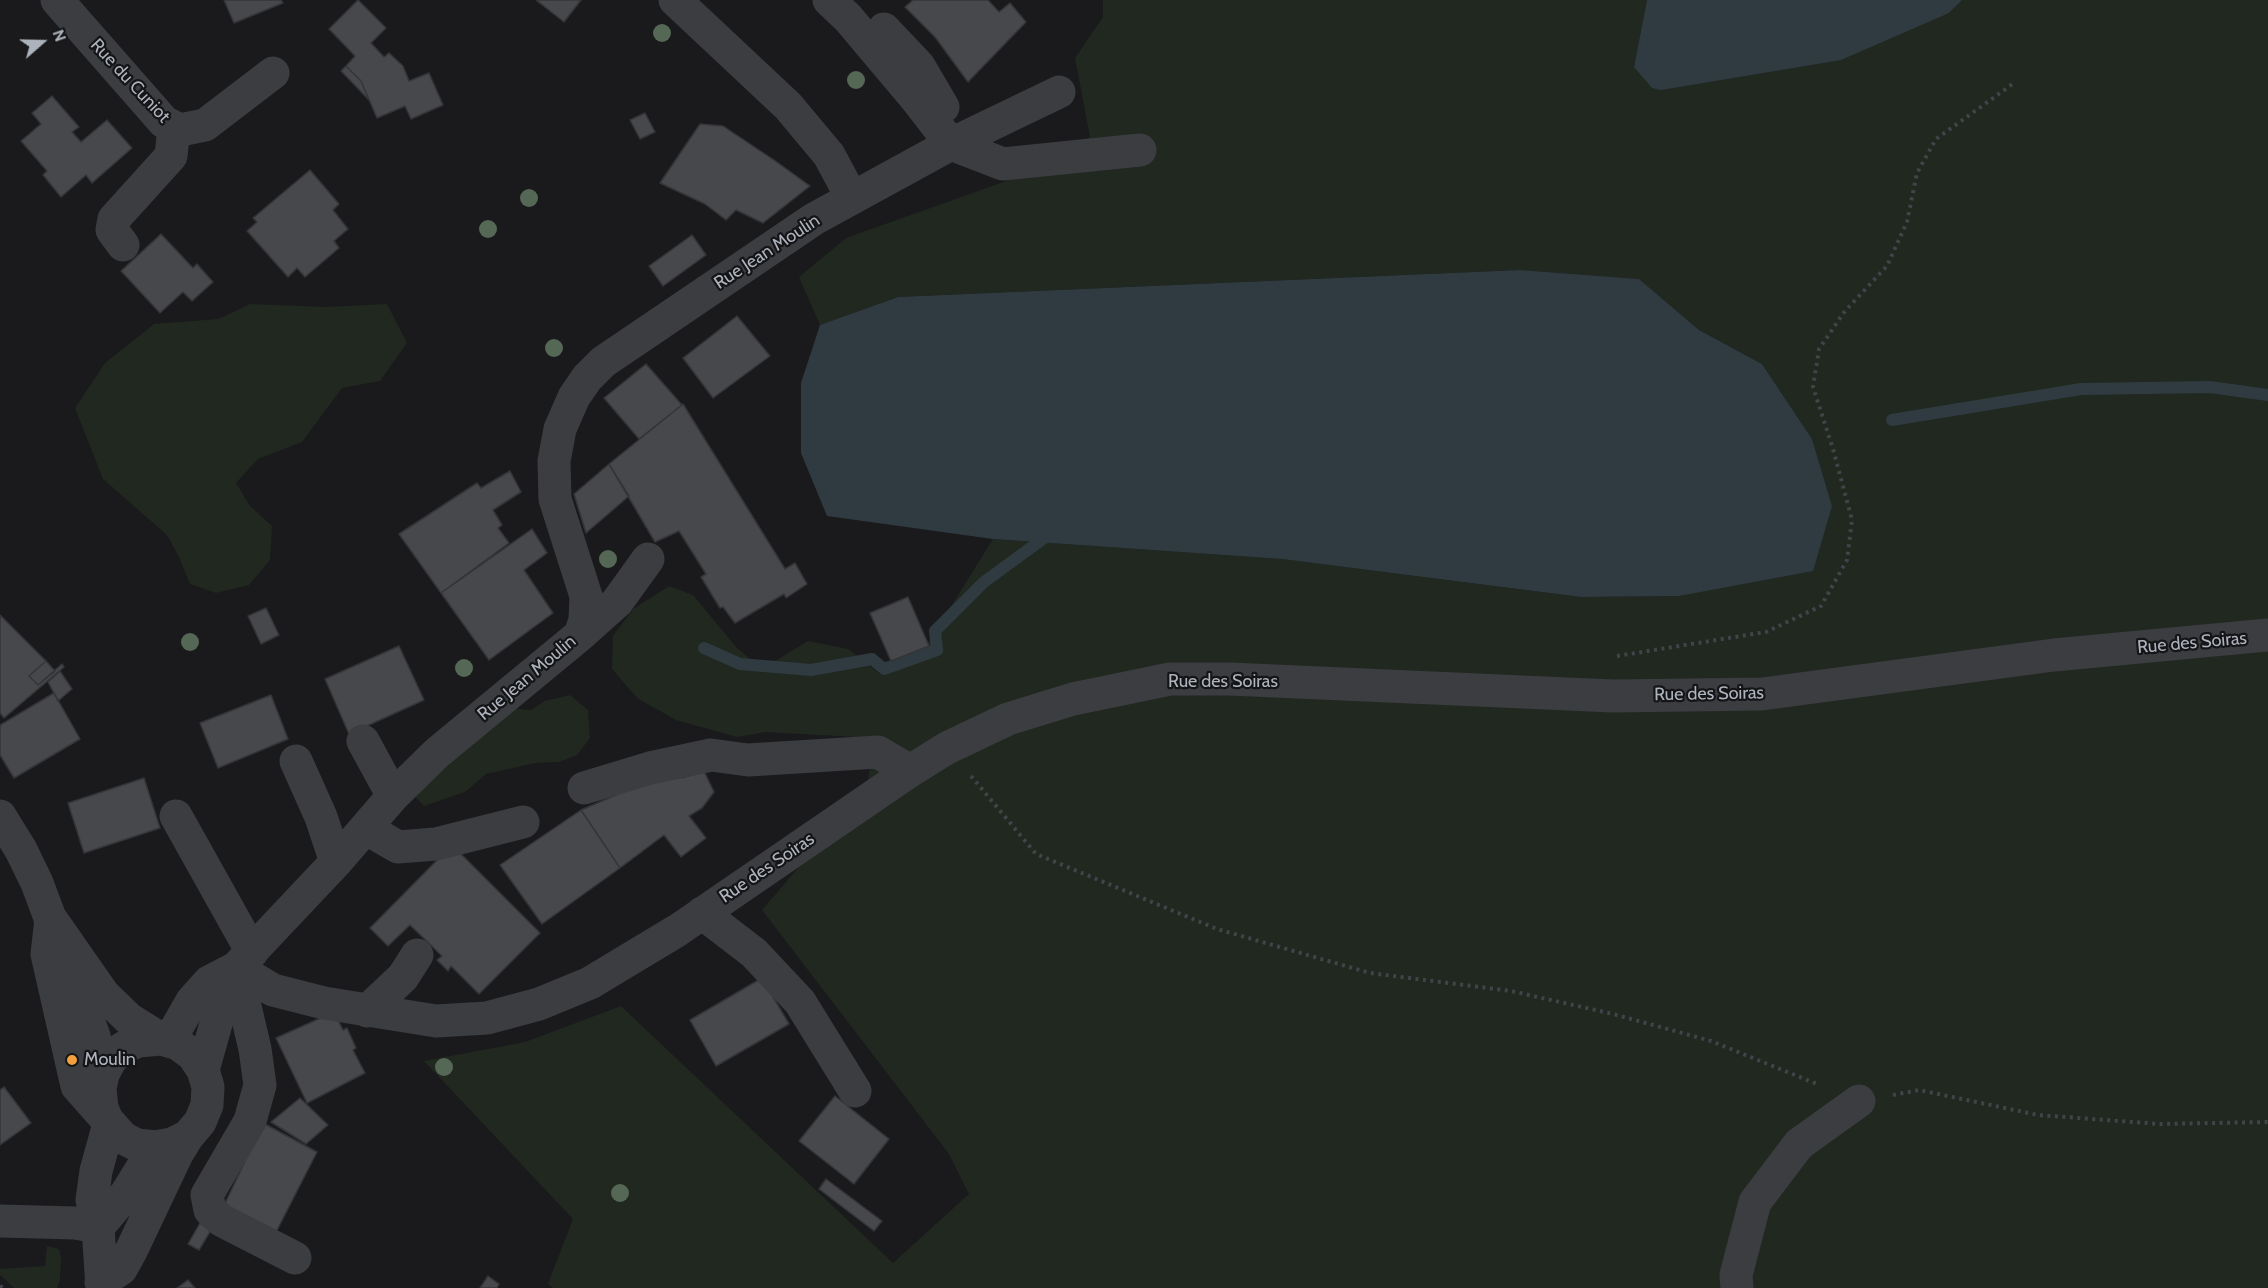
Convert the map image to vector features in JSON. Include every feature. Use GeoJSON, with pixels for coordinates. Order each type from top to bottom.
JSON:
{"type":"FeatureCollection","features":[{"type":"Feature","properties":{"kind":"street"},"geometry":{"type":"LineString","coordinates":[[675,0],[788,106],[829,155],[852,198]]}},
{"type":"Feature","properties":{"kind":"street"},"geometry":{"type":"LineString","coordinates":[[829,0],[848,18],[951,144],[1004,164],[1140,150]]}},
{"type":"Feature","properties":{"kind":"street"},"geometry":{"type":"LineString","coordinates":[[857,0],[919,66],[942,103],[951,144]]}},
{"type":"Feature","properties":{"kind":"street","name":"Rue du Cuniot"},"geometry":{"type":"LineString","coordinates":[[69,4],[164,122],[174,128],[180,130],[205,125],[273,73]]}},
{"type":"Feature","properties":{"kind":"street","name":"Rue Jean Moulin"},"geometry":{"type":"LineString","coordinates":[[165,1040],[192,1001],[209,982],[244,960],[367,829],[393,796],[437,753],[580,635],[585,620],[586,596],[555,499],[554,461],[560,429],[574,397],[586,378],[603,362],[814,219],[951,144],[1059,92]]}},
{"type":"Feature","properties":{"kind":"street"},"geometry":{"type":"LineString","coordinates":[[123,245],[112,230],[114,219],[171,156],[174,128]]}},
{"type":"Feature","properties":{"kind":"street"},"geometry":{"type":"LineString","coordinates":[[580,635],[617,602],[648,559]]}},
{"type":"Feature","properties":{"kind":"street","name":"Rue des Soiras"},"geometry":{"type":"LineString","coordinates":[[244,960],[273,990],[367,1011],[436,1021],[487,1018],[539,1004],[590,983],[678,930],[947,748],[1008,719],[1073,699],[1170,679],[1230,679],[1613,696],[1762,694],[2054,655],[2268,635]]}},
{"type":"Feature","properties":{"kind":"street"},"geometry":{"type":"LineString","coordinates":[[363,741],[393,796]]}},
{"type":"Feature","properties":{"kind":"street"},"geometry":{"type":"LineString","coordinates":[[584,788],[650,768],[711,755],[748,760],[878,752],[910,771]]}},
{"type":"Feature","properties":{"kind":"street"},"geometry":{"type":"LineString","coordinates":[[296,761],[321,817],[336,862]]}},
{"type":"Feature","properties":{"kind":"street"},"geometry":{"type":"LineString","coordinates":[[0,816],[25,858],[51,919],[94,1036],[103,1074]]}},
{"type":"Feature","properties":{"kind":"street"},"geometry":{"type":"LineString","coordinates":[[176,816],[244,960],[260,1085],[250,1121],[207,1195],[210,1210],[221,1220],[295,1258]]}},
{"type":"Feature","properties":{"kind":"street"},"geometry":{"type":"LineString","coordinates":[[367,829],[398,847],[436,844],[523,822]]}},
{"type":"Feature","properties":{"kind":"street"},"geometry":{"type":"LineString","coordinates":[[702,913],[754,953],[800,1002],[855,1091]]}},
{"type":"Feature","properties":{"kind":"street"},"geometry":{"type":"LineString","coordinates":[[51,919],[104,994],[129,1019],[165,1040],[178,1044],[193,1055],[203,1070],[208,1087],[207,1105],[200,1122],[177,1154],[121,1269],[101,1285]]}},
{"type":"Feature","properties":{"kind":"street"},"geometry":{"type":"LineString","coordinates":[[51,919],[47,954],[77,1086],[123,1138],[137,1145],[155,1148],[172,1144],[188,1136]]}},
{"type":"Feature","properties":{"kind":"street"},"geometry":{"type":"LineString","coordinates":[[367,1011],[403,976],[417,955]]}},
{"type":"Feature","properties":{"kind":"street","name":"Rue Jean Moulin"},"geometry":{"type":"LineString","coordinates":[[203,1070],[214,1029],[244,960]]}},
{"type":"Feature","properties":{"kind":"street"},"geometry":{"type":"LineString","coordinates":[[101,1285],[98,1227],[92,1200],[96,1171],[109,1124],[102,1108],[100,1089],[103,1074],[111,1059],[123,1048],[138,1041],[165,1040]]}},
{"type":"Feature","properties":{"kind":"street"},"geometry":{"type":"LineString","coordinates":[[1737,1288],[1736,1275],[1755,1202],[1798,1144],[1859,1101]]}},
{"type":"Feature","properties":{"kind":"street"},"geometry":{"type":"LineString","coordinates":[[98,1227],[126,1194],[155,1148]]}},
{"type":"Feature","properties":{"kind":"street"},"geometry":{"type":"LineString","coordinates":[[0,1221],[75,1223],[98,1227]]}},
{"type":"Feature","properties":{"kind":"path"},"geometry":{"type":"LineString","coordinates":[[1614,657],[1766,632],[1821,606],[1847,560],[1852,519],[1814,387],[1819,349],[1845,311],[1887,266],[1907,222],[1917,173],[1936,139],[2014,83]]}},
{"type":"Feature","properties":{"kind":"path"},"geometry":{"type":"LineString","coordinates":[[947,748],[1036,854],[1217,929],[1370,973],[1511,992],[1614,1014],[1711,1041],[1859,1101],[1919,1090],[2038,1115],[2160,1124],[2268,1122]]}},
{"type":"Feature","properties":{"kind":"shaded area"},"geometry":{"type":"Polygon","coordinates":[[[1103,0],[1647,0],[1634,67],[1949,13],[1962,0],[2268,0],[2268,1288],[553,1288],[548,1284],[573,1219],[424,1061],[525,1042],[621,1006],[893,1263],[969,1194],[949,1154],[762,910],[867,788],[874,738],[766,732],[737,737],[676,720],[637,698],[612,669],[613,636],[633,609],[669,586],[693,595],[737,648],[762,669],[808,641],[848,649],[880,674],[917,661],[993,539],[1282,559],[1581,597],[1679,596],[1832,506],[1812,439],[1762,364],[1699,330],[1639,279],[1520,270],[898,297],[820,325],[799,277],[846,238],[1012,179],[1090,137],[1075,58],[1103,17],[1103,0]]]}},
{"type":"Feature","properties":{"kind":"shaded area"},"geometry":{"type":"Polygon","coordinates":[[[1647,0],[1962,0],[1949,13],[1841,60],[1661,90],[1652,88],[1634,67],[1647,0]]]}},
{"type":"Feature","properties":{"kind":"shaded area"},"geometry":{"type":"Polygon","coordinates":[[[1520,270],[1639,279],[1699,330],[1762,364],[1812,439],[1832,506],[1813,571],[1679,596],[1581,597],[1282,559],[993,539],[827,516],[801,453],[801,383],[820,325],[898,297],[1520,270]]]}},
{"type":"Feature","properties":{"kind":"shaded area"},"geometry":{"type":"Polygon","coordinates":[[[250,304],[327,307],[387,304],[407,343],[380,381],[342,388],[302,442],[258,459],[236,483],[250,506],[272,526],[270,560],[249,585],[216,593],[190,584],[167,535],[103,479],[75,408],[105,363],[154,324],[219,319],[250,304]]]}},
{"type":"Feature","properties":{"kind":"shaded area"},"geometry":{"type":"Polygon","coordinates":[[[570,695],[588,710],[590,738],[577,755],[559,762],[535,763],[486,774],[465,792],[424,806],[411,792],[510,708],[531,710],[545,701],[570,695]]]}},
{"type":"Feature","properties":{"kind":"shaded area"},"geometry":{"type":"Polygon","coordinates":[[[47,1246],[59,1249],[60,1280],[57,1288],[14,1288],[0,1275],[0,1269],[45,1266],[47,1246]]]}},
{"type":"Feature","properties":{"kind":"building"},"geometry":{"type":"Polygon","coordinates":[[[224,0],[281,0],[283,3],[234,23],[224,0]]]}},
{"type":"Feature","properties":{"kind":"building"},"geometry":{"type":"Polygon","coordinates":[[[358,0],[386,28],[371,43],[384,57],[389,53],[403,66],[409,81],[429,73],[443,105],[411,119],[405,106],[377,118],[361,81],[346,66],[355,56],[329,29],[358,0]]]}},
{"type":"Feature","properties":{"kind":"building"},"geometry":{"type":"Polygon","coordinates":[[[536,0],[581,0],[564,22],[536,0]]]}},
{"type":"Feature","properties":{"kind":"building"},"geometry":{"type":"Polygon","coordinates":[[[913,0],[988,0],[999,12],[1010,3],[1026,22],[968,82],[935,37],[905,7],[913,0]]]}},
{"type":"Feature","properties":{"kind":"building"},"geometry":{"type":"Polygon","coordinates":[[[346,66],[361,81],[369,100],[341,71],[346,66]]]}},
{"type":"Feature","properties":{"kind":"building"},"geometry":{"type":"Polygon","coordinates":[[[52,96],[79,127],[72,132],[81,142],[107,120],[132,148],[92,183],[86,175],[61,197],[43,175],[47,171],[21,141],[41,124],[32,113],[52,96]]]}},
{"type":"Feature","properties":{"kind":"building"},"geometry":{"type":"Polygon","coordinates":[[[645,113],[655,132],[640,139],[630,120],[645,113]]]}},
{"type":"Feature","properties":{"kind":"building"},"geometry":{"type":"Polygon","coordinates":[[[700,124],[723,126],[810,186],[763,223],[736,210],[726,220],[705,204],[660,183],[700,124]]]}},
{"type":"Feature","properties":{"kind":"building"},"geometry":{"type":"Polygon","coordinates":[[[310,170],[339,204],[333,210],[348,229],[334,241],[339,248],[305,277],[297,268],[288,277],[247,231],[257,222],[253,218],[310,170]]]}},
{"type":"Feature","properties":{"kind":"building"},"geometry":{"type":"Polygon","coordinates":[[[161,234],[193,268],[197,264],[213,282],[192,301],[183,292],[160,313],[121,271],[161,234]]]}},
{"type":"Feature","properties":{"kind":"building"},"geometry":{"type":"Polygon","coordinates":[[[692,235],[706,255],[663,286],[649,266],[692,235]]]}},
{"type":"Feature","properties":{"kind":"building"},"geometry":{"type":"Polygon","coordinates":[[[737,316],[770,356],[713,398],[683,358],[737,316]]]}},
{"type":"Feature","properties":{"kind":"building"},"geometry":{"type":"Polygon","coordinates":[[[646,364],[682,405],[639,439],[604,398],[646,364]]]}},
{"type":"Feature","properties":{"kind":"building"},"geometry":{"type":"Polygon","coordinates":[[[683,404],[785,569],[795,563],[807,584],[786,598],[784,594],[735,623],[723,607],[720,608],[701,577],[706,574],[679,531],[655,542],[609,464],[683,404]]]}},
{"type":"Feature","properties":{"kind":"building"},"geometry":{"type":"Polygon","coordinates":[[[609,464],[629,496],[586,533],[574,494],[609,464]]]}},
{"type":"Feature","properties":{"kind":"building"},"geometry":{"type":"Polygon","coordinates":[[[510,471],[521,492],[493,510],[502,525],[498,528],[509,543],[441,593],[399,534],[477,483],[481,488],[510,471]]]}},
{"type":"Feature","properties":{"kind":"building"},"geometry":{"type":"Polygon","coordinates":[[[532,529],[547,553],[524,570],[553,613],[489,660],[441,593],[532,529]]]}},
{"type":"Feature","properties":{"kind":"building"},"geometry":{"type":"Polygon","coordinates":[[[908,597],[929,646],[891,661],[870,613],[908,597]]]}},
{"type":"Feature","properties":{"kind":"building"},"geometry":{"type":"Polygon","coordinates":[[[266,608],[279,635],[261,644],[248,616],[266,608]]]}},
{"type":"Feature","properties":{"kind":"building"},"geometry":{"type":"Polygon","coordinates":[[[0,615],[46,661],[29,676],[38,685],[62,664],[64,667],[4,718],[0,713],[0,615]]]}},
{"type":"Feature","properties":{"kind":"building"},"geometry":{"type":"Polygon","coordinates":[[[399,646],[424,700],[349,734],[325,679],[399,646]]]}},
{"type":"Feature","properties":{"kind":"building"},"geometry":{"type":"Polygon","coordinates":[[[46,661],[55,671],[38,685],[29,676],[46,661]]]}},
{"type":"Feature","properties":{"kind":"building"},"geometry":{"type":"Polygon","coordinates":[[[60,671],[72,689],[58,701],[48,682],[60,671]]]}},
{"type":"Feature","properties":{"kind":"building"},"geometry":{"type":"Polygon","coordinates":[[[54,693],[80,739],[14,778],[0,755],[0,725],[54,693]]]}},
{"type":"Feature","properties":{"kind":"building"},"geometry":{"type":"Polygon","coordinates":[[[271,695],[288,739],[218,768],[200,723],[271,695]]]}},
{"type":"Feature","properties":{"kind":"building"},"geometry":{"type":"Polygon","coordinates":[[[676,769],[682,778],[704,771],[714,792],[702,808],[689,816],[706,838],[681,857],[664,835],[620,868],[581,810],[676,769]]]}},
{"type":"Feature","properties":{"kind":"building"},"geometry":{"type":"Polygon","coordinates":[[[144,778],[160,828],[84,853],[68,803],[144,778]]]}},
{"type":"Feature","properties":{"kind":"building"},"geometry":{"type":"Polygon","coordinates":[[[581,810],[620,868],[542,924],[500,865],[581,810]]]}},
{"type":"Feature","properties":{"kind":"building"},"geometry":{"type":"Polygon","coordinates":[[[452,845],[540,933],[479,994],[451,966],[448,971],[437,960],[442,956],[410,925],[388,946],[370,928],[452,845]]]}},
{"type":"Feature","properties":{"kind":"building"},"geometry":{"type":"Polygon","coordinates":[[[762,978],[789,1024],[716,1066],[690,1020],[762,978]]]}},
{"type":"Feature","properties":{"kind":"building"},"geometry":{"type":"Polygon","coordinates":[[[334,1012],[343,1030],[347,1028],[356,1048],[353,1050],[365,1073],[307,1103],[276,1038],[334,1012]]]}},
{"type":"Feature","properties":{"kind":"building"},"geometry":{"type":"Polygon","coordinates":[[[4,1087],[31,1123],[0,1145],[0,1090],[4,1087]]]}},
{"type":"Feature","properties":{"kind":"building"},"geometry":{"type":"Polygon","coordinates":[[[835,1096],[889,1139],[854,1184],[799,1141],[835,1096]]]}},
{"type":"Feature","properties":{"kind":"building"},"geometry":{"type":"Polygon","coordinates":[[[300,1098],[328,1125],[306,1144],[271,1122],[300,1098]]]}},
{"type":"Feature","properties":{"kind":"building"},"geometry":{"type":"Polygon","coordinates":[[[263,1123],[317,1152],[272,1240],[220,1214],[263,1123]]]}},
{"type":"Feature","properties":{"kind":"building"},"geometry":{"type":"Polygon","coordinates":[[[826,1179],[882,1221],[874,1231],[819,1189],[826,1179]]]}},
{"type":"Feature","properties":{"kind":"building"},"geometry":{"type":"Polygon","coordinates":[[[200,1223],[211,1230],[199,1250],[188,1244],[200,1223]]]}},
{"type":"Feature","properties":{"kind":"building"},"geometry":{"type":"Polygon","coordinates":[[[488,1276],[499,1284],[497,1288],[480,1288],[488,1276]]]}},
{"type":"Feature","properties":{"kind":"building"},"geometry":{"type":"Polygon","coordinates":[[[188,1280],[195,1288],[177,1288],[188,1280]]]}},
{"type":"Feature","properties":{"kind":"waterway"},"geometry":{"type":"LineString","coordinates":[[1892,420],[2081,389],[2210,387],[2268,395]]}},
{"type":"Feature","properties":{"kind":"waterway"},"geometry":{"type":"LineString","coordinates":[[704,648],[740,664],[811,670],[872,659],[884,669],[937,650],[935,631],[984,582],[1051,533]]}},
{"type":"Feature","properties":{"kind":"place","name":"Moulin"},"geometry":{"type":"Point","coordinates":[72,1060]}}]}
